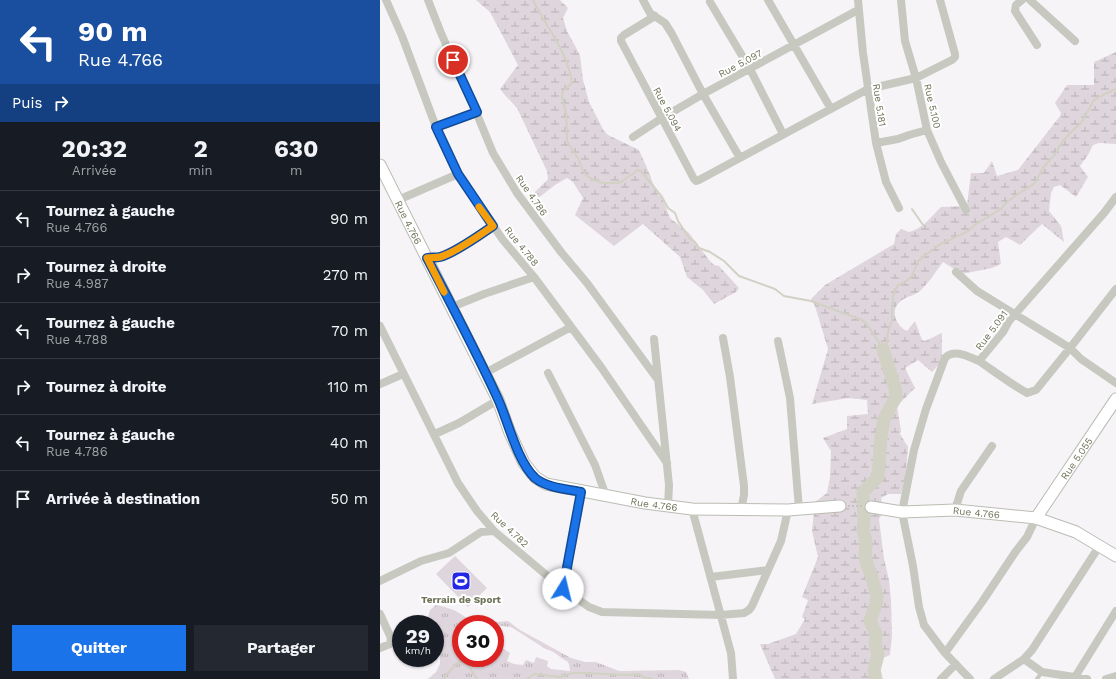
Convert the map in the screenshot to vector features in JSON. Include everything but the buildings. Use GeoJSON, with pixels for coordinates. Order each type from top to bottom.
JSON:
{"type":"FeatureCollection","features":[{"type":"Feature","properties":{"kind":"street","name":"Rue 4.788"},"geometry":{"type":"LineString","coordinates":[[386,0],[402,36],[436,127],[458,174],[502,240],[534,277],[601,367],[667,463]]}},
{"type":"Feature","properties":{"kind":"street","name":"Rue 4.786"},"geometry":{"type":"LineString","coordinates":[[428,0],[441,33],[477,112],[493,153],[517,193],[561,252],[587,283],[658,380]]}},
{"type":"Feature","properties":{"kind":"street"},"geometry":{"type":"LineString","coordinates":[[643,0],[648,11],[665,23],[672,34],[702,94],[740,158],[868,89],[916,78],[949,62],[955,57],[940,0]]}},
{"type":"Feature","properties":{"kind":"street"},"geometry":{"type":"LineString","coordinates":[[768,0],[831,109]]}},
{"type":"Feature","properties":{"kind":"street","name":"Rue 5.181"},"geometry":{"type":"LineString","coordinates":[[858,0],[858,10],[876,143],[886,182],[899,208]]}},
{"type":"Feature","properties":{"kind":"street","name":"Rue 5.100"},"geometry":{"type":"LineString","coordinates":[[901,0],[905,41],[916,78],[927,130],[941,162],[966,210]]}},
{"type":"Feature","properties":{"kind":"street"},"geometry":{"type":"LineString","coordinates":[[1022,0],[1016,5],[1015,11],[1037,45]]}},
{"type":"Feature","properties":{"kind":"street"},"geometry":{"type":"LineString","coordinates":[[1030,0],[1075,41]]}},
{"type":"Feature","properties":{"kind":"street"},"geometry":{"type":"LineString","coordinates":[[710,2],[750,69],[784,134]]}},
{"type":"Feature","properties":{"kind":"street","name":"Rue 5.097"},"geometry":{"type":"LineString","coordinates":[[633,137],[702,94],[858,10]]}},
{"type":"Feature","properties":{"kind":"street","name":"Rue 5.094"},"geometry":{"type":"LineString","coordinates":[[655,16],[621,38],[623,46],[694,179],[696,181],[740,158]]}},
{"type":"Feature","properties":{"kind":"street"},"geometry":{"type":"LineString","coordinates":[[436,127],[477,112]]}},
{"type":"Feature","properties":{"kind":"street"},"geometry":{"type":"LineString","coordinates":[[876,143],[898,140],[927,130]]}},
{"type":"Feature","properties":{"kind":"street","name":"Rue 4.766"},"geometry":{"type":"LineString","coordinates":[[380,165],[485,373],[524,463],[535,477],[546,484],[581,492],[668,507],[692,509],[794,510],[840,506]]}},
{"type":"Feature","properties":{"kind":"street"},"geometry":{"type":"LineString","coordinates":[[398,200],[458,174]]}},
{"type":"Feature","properties":{"kind":"street","name":"Rue 5.091"},"geometry":{"type":"LineString","coordinates":[[902,512],[914,450],[924,415],[945,358],[954,352],[979,361],[1003,332],[1009,321],[1104,213],[1116,197]]}},
{"type":"Feature","properties":{"kind":"street"},"geometry":{"type":"LineString","coordinates":[[427,258],[440,257],[476,238],[493,226]]}},
{"type":"Feature","properties":{"kind":"street"},"geometry":{"type":"LineString","coordinates":[[956,272],[976,291],[1070,348],[1081,359],[1116,383]]}},
{"type":"Feature","properties":{"kind":"street"},"geometry":{"type":"LineString","coordinates":[[452,307],[484,294],[534,277]]}},
{"type":"Feature","properties":{"kind":"street"},"geometry":{"type":"LineString","coordinates":[[979,361],[1028,394],[1036,390],[1116,289]]}},
{"type":"Feature","properties":{"kind":"street","name":"Rue 4.782"},"geometry":{"type":"LineString","coordinates":[[380,326],[403,374],[435,434],[458,483],[478,511],[494,531],[563,589],[589,607],[602,612],[721,615],[744,613],[749,610],[768,570]]}},
{"type":"Feature","properties":{"kind":"street"},"geometry":{"type":"LineString","coordinates":[[485,373],[571,327]]}},
{"type":"Feature","properties":{"kind":"street"},"geometry":{"type":"LineString","coordinates":[[723,338],[730,377],[744,486],[741,510]]}},
{"type":"Feature","properties":{"kind":"street"},"geometry":{"type":"LineString","coordinates":[[654,339],[669,485],[668,507]]}},
{"type":"Feature","properties":{"kind":"street"},"geometry":{"type":"LineString","coordinates":[[711,577],[768,570],[794,510],[790,398],[778,341]]}},
{"type":"Feature","properties":{"kind":"street"},"geometry":{"type":"LineString","coordinates":[[548,373],[595,465],[606,496]]}},
{"type":"Feature","properties":{"kind":"street"},"geometry":{"type":"LineString","coordinates":[[380,384],[403,374]]}},
{"type":"Feature","properties":{"kind":"street","name":"Rue 5.055"},"geometry":{"type":"LineString","coordinates":[[1036,518],[1116,399]]}},
{"type":"Feature","properties":{"kind":"street"},"geometry":{"type":"LineString","coordinates":[[435,434],[459,423],[498,400]]}},
{"type":"Feature","properties":{"kind":"street"},"geometry":{"type":"LineString","coordinates":[[955,510],[961,491],[992,446]]}},
{"type":"Feature","properties":{"kind":"street"},"geometry":{"type":"LineString","coordinates":[[563,589],[581,492]]}},
{"type":"Feature","properties":{"kind":"street","name":"Rue 4.766"},"geometry":{"type":"LineString","coordinates":[[871,507],[881,507],[902,512],[955,510],[1036,518],[1076,532],[1100,545],[1116,556]]}},
{"type":"Feature","properties":{"kind":"street"},"geometry":{"type":"LineString","coordinates":[[692,509],[732,653],[733,679]]}},
{"type":"Feature","properties":{"kind":"street"},"geometry":{"type":"LineString","coordinates":[[902,512],[913,566],[920,614],[924,625],[945,653],[970,679]]}},
{"type":"Feature","properties":{"kind":"street"},"geometry":{"type":"LineString","coordinates":[[945,653],[1027,537],[1036,518]]}},
{"type":"Feature","properties":{"kind":"street"},"geometry":{"type":"LineString","coordinates":[[380,581],[421,561],[449,553],[481,532],[494,531]]}},
{"type":"Feature","properties":{"kind":"street"},"geometry":{"type":"LineString","coordinates":[[994,679],[1024,659],[1032,650],[1100,545]]}},
{"type":"Feature","properties":{"kind":"street"},"geometry":{"type":"LineString","coordinates":[[1075,677],[1116,610]]}},
{"type":"Feature","properties":{"kind":"street"},"geometry":{"type":"LineString","coordinates":[[380,614],[391,638],[390,644],[380,648]]}},
{"type":"Feature","properties":{"kind":"street"},"geometry":{"type":"LineString","coordinates":[[1024,659],[1042,672],[1087,679]]}},
{"type":"Feature","properties":{"kind":"street"},"geometry":{"type":"LineString","coordinates":[[941,679],[956,664]]}},
{"type":"Feature","properties":{"kind":"street"},"geometry":{"type":"LineString","coordinates":[[1106,679],[1116,676]]}},
{"type":"Feature","properties":{"kind":"lane"},"geometry":{"type":"LineString","coordinates":[[1037,679],[1042,672]]}},
{"type":"Feature","properties":{"kind":"path"},"geometry":{"type":"LineString","coordinates":[[840,506],[871,507]]}},
{"type":"Feature","properties":{"kind":"green space"},"geometry":{"type":"Polygon","coordinates":[[[476,0],[560,0],[568,8],[563,18],[567,31],[580,55],[583,80],[589,102],[604,131],[608,135],[639,150],[659,196],[662,197],[670,218],[689,233],[709,260],[714,265],[719,266],[739,288],[736,292],[714,304],[703,290],[687,277],[680,257],[643,224],[614,246],[575,215],[583,198],[573,182],[567,178],[555,185],[532,203],[535,192],[548,179],[547,171],[517,108],[500,89],[518,65],[490,12],[476,0]]]}},
{"type":"Feature","properties":{"kind":"green space"},"geometry":{"type":"Polygon","coordinates":[[[1116,52],[1116,144],[1099,143],[1093,145],[1080,166],[1088,177],[1076,197],[1060,185],[1054,187],[1051,193],[1049,211],[1061,226],[1064,242],[1042,224],[1020,245],[1006,237],[998,242],[1001,264],[992,268],[962,274],[943,262],[922,289],[901,301],[895,309],[895,318],[903,329],[907,331],[915,321],[922,340],[925,341],[942,333],[942,361],[932,372],[918,360],[905,368],[915,388],[897,406],[901,431],[900,434],[908,447],[906,474],[901,494],[888,494],[881,498],[884,511],[879,519],[891,600],[892,635],[890,655],[878,660],[874,670],[876,679],[775,679],[760,644],[768,644],[796,634],[805,619],[802,617],[808,600],[802,597],[818,557],[812,531],[815,502],[827,493],[830,477],[831,451],[823,438],[847,429],[847,416],[868,414],[867,400],[848,398],[812,404],[828,349],[815,306],[811,299],[825,285],[894,244],[896,234],[901,229],[909,232],[918,228],[941,207],[967,205],[971,173],[984,173],[992,161],[997,176],[1018,170],[1060,116],[1061,113],[1055,103],[1067,85],[1094,85],[1094,62],[1116,52]]]}},
{"type":"Feature","properties":{"kind":"green space","name":"Terrain de Sport"},"geometry":{"type":"Polygon","coordinates":[[[455,556],[487,588],[468,607],[436,574],[455,556]]]}},
{"type":"Feature","properties":{"kind":"green space"},"geometry":{"type":"Polygon","coordinates":[[[436,605],[454,610],[462,615],[452,615],[452,667],[504,667],[504,649],[510,653],[507,661],[514,664],[523,665],[526,660],[534,663],[536,657],[548,661],[547,666],[551,669],[570,671],[567,661],[511,627],[504,626],[504,621],[508,621],[520,630],[571,658],[585,662],[596,662],[619,671],[679,670],[686,672],[689,679],[428,679],[436,672],[438,667],[444,667],[444,615],[429,615],[430,610],[436,605]]]}},
{"type":"Feature","properties":{"kind":"waterway"},"geometry":{"type":"LineString","coordinates":[[533,0],[556,40],[570,72],[572,83],[563,91],[562,97],[566,113],[567,140],[587,176],[603,183],[617,183],[621,182],[638,170],[641,171],[662,197],[668,208],[675,213],[678,221],[690,239],[695,242],[699,248],[710,252],[724,261],[739,276],[775,289],[784,296],[811,301],[862,320],[869,327],[883,349],[887,343],[888,332],[892,320],[893,296],[898,285],[905,282],[912,276],[918,261],[939,245],[968,231],[976,224],[1001,209],[1007,202],[1035,183],[1043,168],[1056,153],[1060,145],[1081,123],[1094,100],[1116,89]]}},
{"type":"Feature","properties":{"kind":"waterway"},"geometry":{"type":"LineString","coordinates":[[912,209],[923,225]]}},
{"type":"Feature","properties":{"kind":"waterway"},"geometry":{"type":"LineString","coordinates":[[876,679],[874,670],[878,655],[875,643],[876,634],[870,621],[877,596],[865,558],[866,542],[863,529],[863,492],[878,477],[884,419],[896,397],[895,388],[883,349]]}},
{"type":"Feature","properties":{"kind":"waterway"},"geometry":{"type":"LineString","coordinates":[[443,679],[456,664],[465,660],[477,679]]}},
{"type":"Feature","properties":{"kind":"waterway"},"geometry":{"type":"LineString","coordinates":[[527,679],[534,674],[560,677],[573,673],[639,674],[643,677],[653,679]]}},
{"type":"Feature","properties":{"kind":"slow traffic"},"geometry":{"type":"LineString","coordinates":[[444,292],[427,258],[440,257],[476,238],[493,226],[479,207]]}},
{"type":"Feature","properties":{"kind":"place","name":"Terrain de Sport"},"geometry":{"type":"Point","coordinates":[461,581]}},
{"type":"Feature","properties":{"kind":"route"},"geometry":{"type":"LineString","coordinates":[[453,60],[477,112],[436,127],[458,174],[493,226],[476,238],[440,257],[427,258],[498,400],[510,433],[524,463],[535,477],[546,484],[581,492],[565,570],[563,589]]}}]}
